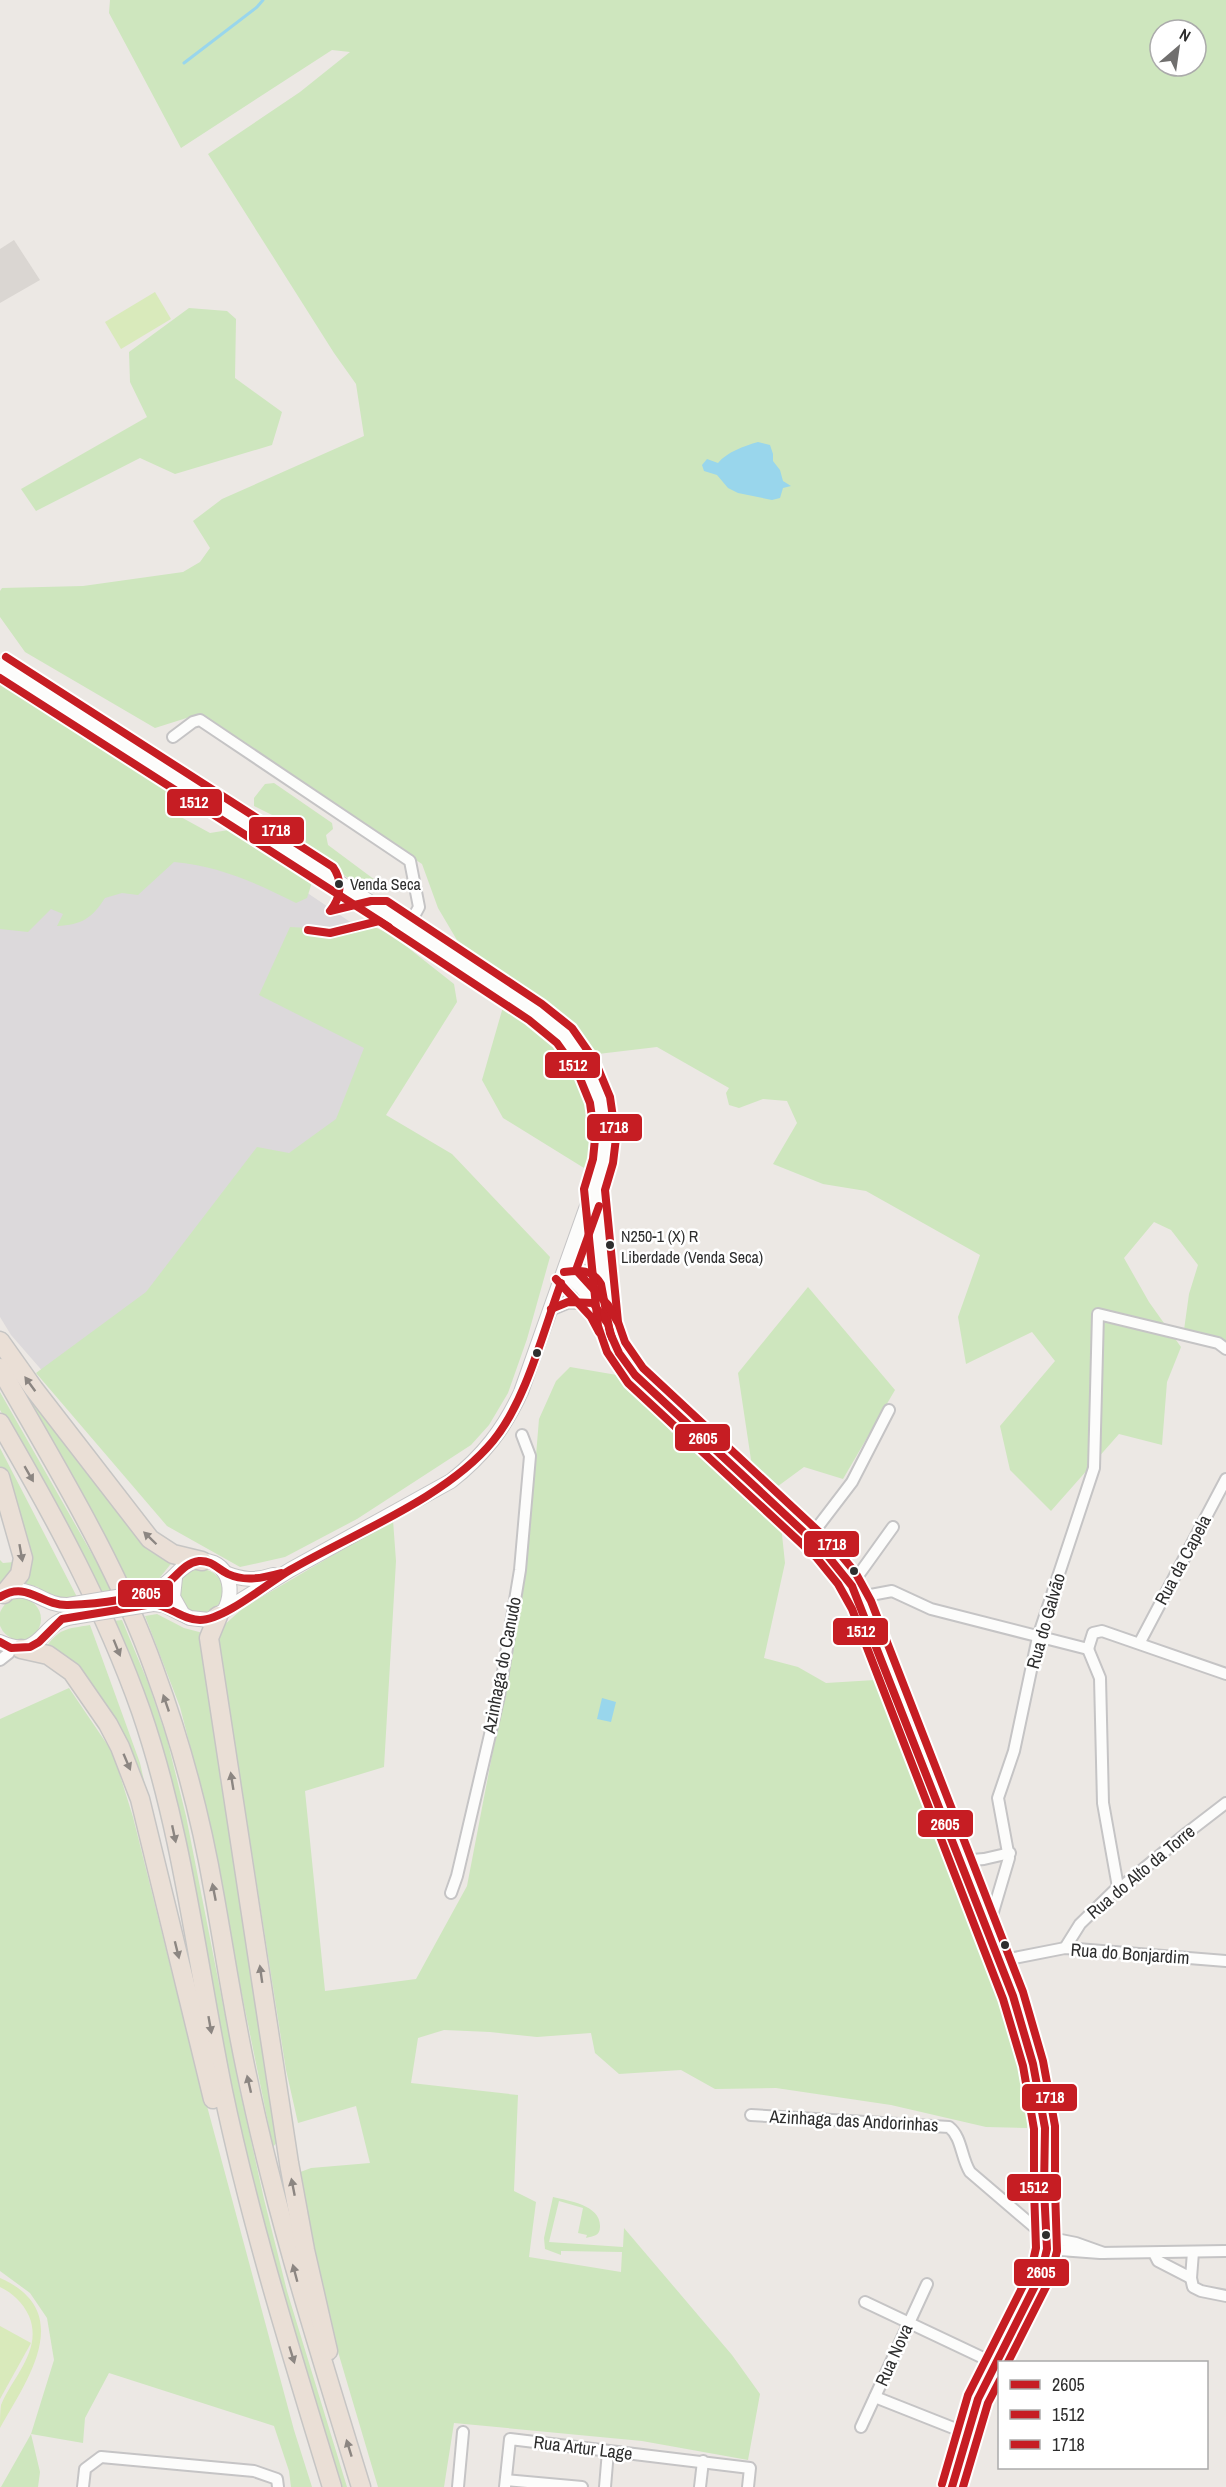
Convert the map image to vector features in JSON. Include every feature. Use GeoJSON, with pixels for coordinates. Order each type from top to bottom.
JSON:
{"type":"FeatureCollection","features":[{"type":"Feature","properties":{"kind":"highway"},"geometry":{"type":"LineString","coordinates":[[0,1341],[34,1389],[150,1539],[173,1554],[202,1561]]}},
{"type":"Feature","properties":{"kind":"highway"},"geometry":{"type":"LineString","coordinates":[[0,1368],[107,1560],[139,1631],[170,1715],[189,1781],[214,1890],[246,2072],[268,2169],[307,2314],[361,2487]]}},
{"type":"Feature","properties":{"kind":"highway"},"geometry":{"type":"LineString","coordinates":[[0,1423],[80,1567],[113,1638],[141,1713],[172,1825],[224,2092],[251,2212],[275,2300],[333,2487]]}},
{"type":"Feature","properties":{"kind":"highway"},"geometry":{"type":"LineString","coordinates":[[0,1477],[23,1558],[20,1574],[2,1595]]}},
{"type":"Feature","properties":{"kind":"highway"},"geometry":{"type":"LineString","coordinates":[[221,1613],[209,1638],[289,2163],[305,2250],[324,2329],[337,2409]]}},
{"type":"Feature","properties":{"kind":"highway"},"geometry":{"type":"LineString","coordinates":[[7,1645],[48,1655],[72,1672],[108,1724],[128,1765],[142,1810],[228,2160],[251,2212]]}},
{"type":"Feature","properties":{"kind":"main road"},"geometry":{"type":"LineString","coordinates":[[0,666],[408,927],[535,1012],[565,1036],[586,1066],[600,1100],[606,1139],[603,1161],[594,1189],[521,1392],[509,1417],[481,1455],[451,1480],[424,1497],[290,1570],[221,1613],[200,1620],[150,1598]]}},
{"type":"Feature","properties":{"kind":"main road"},"geometry":{"type":"LineString","coordinates":[[7,1645],[30,1647],[71,1611],[150,1598],[175,1578],[186,1565],[202,1561],[219,1567],[230,1582],[231,1592],[221,1613]]}},
{"type":"Feature","properties":{"kind":"main road"},"geometry":{"type":"LineString","coordinates":[[225,1573],[247,1580],[259,1580],[290,1570]]}},
{"type":"Feature","properties":{"kind":"main road"},"geometry":{"type":"LineString","coordinates":[[175,1578],[173,1597],[182,1613]]}},
{"type":"Feature","properties":{"kind":"main road"},"geometry":{"type":"LineString","coordinates":[[2,1595],[22,1589],[71,1611]]}},
{"type":"Feature","properties":{"kind":"main road"},"geometry":{"type":"LineString","coordinates":[[40,1597],[49,1615],[45,1635]]}},
{"type":"Feature","properties":{"kind":"street"},"geometry":{"type":"LineString","coordinates":[[173,737],[193,722],[200,720],[410,861],[419,907],[408,927]]}},
{"type":"Feature","properties":{"kind":"street"},"geometry":{"type":"LineString","coordinates":[[594,1189],[608,1324],[616,1347],[635,1375],[810,1537],[845,1573],[860,1597],[870,1629],[1013,1996],[1033,2064],[1045,2128],[1047,2243],[1036,2284],[978,2398],[952,2487]]}},
{"type":"Feature","properties":{"kind":"street"},"geometry":{"type":"LineString","coordinates":[[564,1272],[581,1270],[588,1272],[595,1275],[604,1286]]}},
{"type":"Feature","properties":{"kind":"street"},"geometry":{"type":"LineString","coordinates":[[564,1272],[593,1303],[608,1324]]}},
{"type":"Feature","properties":{"kind":"street"},"geometry":{"type":"LineString","coordinates":[[551,1309],[568,1302],[593,1303]]}},
{"type":"Feature","properties":{"kind":"street","name":"Rua do Galvão"},"geometry":{"type":"LineString","coordinates":[[985,1922],[993,1912],[1004,1882],[1010,1853],[998,1798],[1014,1751],[1038,1637],[1094,1468],[1098,1314],[1218,1343],[1226,1349]]}},
{"type":"Feature","properties":{"kind":"street"},"geometry":{"type":"LineString","coordinates":[[810,1537],[852,1482],[889,1410]]}},
{"type":"Feature","properties":{"kind":"street","name":"Azinhaga do Canudo"},"geometry":{"type":"LineString","coordinates":[[451,1893],[458,1876],[499,1696],[520,1570],[530,1456],[522,1435]]}},
{"type":"Feature","properties":{"kind":"street","name":"Rua da Capela"},"geometry":{"type":"LineString","coordinates":[[1140,1642],[1226,1479]]}},
{"type":"Feature","properties":{"kind":"street"},"geometry":{"type":"LineString","coordinates":[[852,1584],[894,1527]]}},
{"type":"Feature","properties":{"kind":"street"},"geometry":{"type":"LineString","coordinates":[[860,1597],[892,1591],[931,1610],[1088,1649]]}},
{"type":"Feature","properties":{"kind":"street"},"geometry":{"type":"LineString","coordinates":[[1118,1887],[1103,1803],[1100,1678],[1088,1649],[1093,1633],[1102,1631],[1140,1642],[1226,1674]]}},
{"type":"Feature","properties":{"kind":"street"},"geometry":{"type":"LineString","coordinates":[[0,1660],[9,1653],[7,1645]]}},
{"type":"Feature","properties":{"kind":"street","name":"Rua do Alto da Torre"},"geometry":{"type":"LineString","coordinates":[[1065,1948],[1080,1924],[1118,1887],[1125,1884],[1226,1803]]}},
{"type":"Feature","properties":{"kind":"street"},"geometry":{"type":"LineString","coordinates":[[961,1861],[1010,1853]]}},
{"type":"Feature","properties":{"kind":"street","name":"Rua do Bonjardim"},"geometry":{"type":"LineString","coordinates":[[999,1961],[1065,1948],[1226,1961]]}},
{"type":"Feature","properties":{"kind":"street","name":"Azinhaga das Andorinhas"},"geometry":{"type":"LineString","coordinates":[[751,2115],[949,2127],[956,2132],[965,2165],[970,2172],[1047,2243]]}},
{"type":"Feature","properties":{"kind":"street"},"geometry":{"type":"LineString","coordinates":[[1047,2243],[1076,2243],[1104,2253],[1226,2251]]}},
{"type":"Feature","properties":{"kind":"street"},"geometry":{"type":"LineString","coordinates":[[1193,2252],[1191,2278],[1193,2287],[1226,2296]]}},
{"type":"Feature","properties":{"kind":"street"},"geometry":{"type":"LineString","coordinates":[[1154,2253],[1158,2261],[1191,2278]]}},
{"type":"Feature","properties":{"kind":"street","name":"Rua Nova"},"geometry":{"type":"LineString","coordinates":[[861,2427],[927,2284]]}},
{"type":"Feature","properties":{"kind":"street"},"geometry":{"type":"LineString","coordinates":[[865,2302],[996,2364]]}},
{"type":"Feature","properties":{"kind":"street"},"geometry":{"type":"LineString","coordinates":[[875,2397],[966,2433]]}},
{"type":"Feature","properties":{"kind":"street"},"geometry":{"type":"LineString","coordinates":[[458,2487],[463,2432]]}},
{"type":"Feature","properties":{"kind":"street","name":"Rua Artur Lage"},"geometry":{"type":"LineString","coordinates":[[506,2483],[510,2439],[750,2468],[748,2487]]}},
{"type":"Feature","properties":{"kind":"street"},"geometry":{"type":"LineString","coordinates":[[606,2487],[608,2451]]}},
{"type":"Feature","properties":{"kind":"street"},"geometry":{"type":"LineString","coordinates":[[83,2487],[85,2469],[101,2457],[254,2471],[277,2480],[278,2487]]}},
{"type":"Feature","properties":{"kind":"street"},"geometry":{"type":"LineString","coordinates":[[700,2487],[703,2461]]}},
{"type":"Feature","properties":{"kind":"street"},"geometry":{"type":"LineString","coordinates":[[506,2483],[582,2487]]}},
{"type":"Feature","properties":{"kind":"shaded area"},"geometry":{"type":"Polygon","coordinates":[[[14,240],[40,280],[0,303],[0,249],[14,240]]]}},
{"type":"Feature","properties":{"kind":"shaded area"},"geometry":{"type":"Polygon","coordinates":[[[108,839],[275,871],[368,934],[406,1042],[288,1230],[59,1390],[11,1335],[0,1317],[0,913],[108,839]]]}},
{"type":"Feature","properties":{"kind":"green space"},"geometry":{"type":"Polygon","coordinates":[[[110,0],[1226,0],[1226,1343],[1184,1330],[1189,1294],[1198,1265],[1171,1230],[1154,1222],[1124,1258],[1149,1302],[1181,1347],[1167,1382],[1162,1445],[1119,1434],[1051,1511],[1010,1470],[1000,1426],[1055,1361],[1032,1332],[966,1364],[958,1317],[980,1255],[866,1191],[823,1184],[773,1164],[797,1123],[787,1101],[763,1099],[739,1108],[729,1105],[726,1093],[729,1088],[657,1047],[598,1054],[464,952],[438,908],[422,864],[196,715],[155,728],[25,652],[0,617],[2,588],[83,586],[183,572],[200,562],[210,548],[193,521],[222,499],[364,436],[356,384],[208,154],[300,92],[350,52],[332,50],[181,148],[109,13],[110,0]]]}},
{"type":"Feature","properties":{"kind":"green space"},"geometry":{"type":"Polygon","coordinates":[[[155,292],[171,319],[121,349],[105,322],[155,292]]]}},
{"type":"Feature","properties":{"kind":"green space"},"geometry":{"type":"Polygon","coordinates":[[[189,308],[227,311],[236,319],[235,378],[282,412],[272,445],[175,474],[140,458],[36,511],[21,489],[147,417],[130,382],[129,352],[189,308]]]}},
{"type":"Feature","properties":{"kind":"green space"},"geometry":{"type":"Polygon","coordinates":[[[0,675],[69,724],[186,793],[179,816],[210,833],[241,828],[315,873],[307,898],[296,903],[237,876],[206,867],[174,862],[138,895],[122,893],[105,898],[96,911],[80,922],[57,926],[63,914],[51,909],[28,932],[0,929],[0,675]]]}},
{"type":"Feature","properties":{"kind":"green space"},"geometry":{"type":"Polygon","coordinates":[[[274,783],[332,823],[333,829],[326,835],[328,845],[375,880],[373,888],[366,890],[299,845],[296,834],[274,816],[254,806],[254,798],[265,784],[274,783]]]}},
{"type":"Feature","properties":{"kind":"green space"},"geometry":{"type":"Polygon","coordinates":[[[370,925],[392,935],[454,984],[457,1002],[386,1115],[452,1154],[550,1257],[527,1339],[508,1393],[489,1425],[471,1445],[357,1519],[285,1557],[240,1567],[167,1526],[36,1373],[146,1292],[257,1147],[289,1153],[336,1119],[364,1048],[259,995],[290,927],[330,929],[370,925]]]}},
{"type":"Feature","properties":{"kind":"green space"},"geometry":{"type":"Polygon","coordinates":[[[503,1007],[525,1020],[547,1038],[558,1049],[572,1071],[585,1100],[593,1131],[592,1157],[584,1168],[503,1118],[482,1080],[503,1007]]]}},
{"type":"Feature","properties":{"kind":"green space"},"geometry":{"type":"Polygon","coordinates":[[[808,1287],[895,1390],[843,1479],[804,1467],[770,1492],[753,1473],[738,1373],[808,1287]]]}},
{"type":"Feature","properties":{"kind":"green space"},"geometry":{"type":"Polygon","coordinates":[[[570,1367],[617,1375],[641,1397],[672,1433],[679,1425],[756,1505],[781,1525],[785,1563],[764,1658],[798,1667],[826,1683],[875,1680],[963,1891],[1034,2098],[1027,2128],[986,2127],[891,2105],[776,2088],[715,2089],[681,2070],[619,2074],[595,2053],[591,2033],[537,2037],[444,2030],[418,2038],[411,2083],[518,2095],[514,2191],[536,2202],[529,2257],[621,2272],[622,2252],[561,2251],[561,2255],[545,2249],[544,2238],[553,2197],[575,2202],[590,2209],[599,2220],[600,2230],[597,2234],[586,2238],[587,2235],[578,2233],[583,2208],[559,2201],[549,2242],[623,2247],[624,2228],[732,2355],[760,2394],[748,2460],[642,2441],[454,2423],[444,2487],[378,2487],[320,2291],[295,2174],[311,2168],[370,2163],[356,2106],[298,2123],[286,2070],[218,1637],[221,1628],[243,1608],[393,1520],[396,1561],[384,1767],[305,1791],[325,1991],[416,1979],[467,1886],[495,1740],[514,1622],[533,1492],[539,1419],[556,1381],[570,1367]]]}},
{"type":"Feature","properties":{"kind":"green space"},"geometry":{"type":"Polygon","coordinates":[[[25,1388],[174,1560],[157,1581],[132,1588],[26,1394],[25,1388]]]}},
{"type":"Feature","properties":{"kind":"green space"},"geometry":{"type":"Polygon","coordinates":[[[0,1392],[113,1591],[102,1593],[64,1519],[0,1410],[0,1392]]]}},
{"type":"Feature","properties":{"kind":"green space"},"geometry":{"type":"Polygon","coordinates":[[[0,1448],[77,1597],[49,1598],[38,1587],[23,1583],[29,1565],[0,1466],[0,1448]]]}},
{"type":"Feature","properties":{"kind":"green space"},"geometry":{"type":"Polygon","coordinates":[[[0,1560],[3,1563],[14,1562],[10,1577],[0,1583],[0,1560]]]}},
{"type":"Feature","properties":{"kind":"green space"},"geometry":{"type":"Polygon","coordinates":[[[201,1569],[216,1576],[223,1591],[216,1606],[201,1613],[186,1606],[179,1591],[186,1576],[201,1569]]]}},
{"type":"Feature","properties":{"kind":"green space"},"geometry":{"type":"Polygon","coordinates":[[[20,1598],[35,1604],[41,1619],[35,1634],[20,1640],[5,1634],[-1,1619],[5,1604],[20,1598]]]}},
{"type":"Feature","properties":{"kind":"green space"},"geometry":{"type":"Polygon","coordinates":[[[157,1614],[184,1628],[203,1633],[277,2142],[273,2147],[196,1769],[180,1707],[145,1616],[157,1614]]]}},
{"type":"Feature","properties":{"kind":"green space"},"geometry":{"type":"Polygon","coordinates":[[[122,1620],[149,1685],[167,1739],[186,1816],[240,2091],[264,2199],[287,2291],[347,2487],[341,2487],[309,2391],[232,2108],[188,1875],[112,1621],[122,1620]]]}},
{"type":"Feature","properties":{"kind":"green space"},"geometry":{"type":"Polygon","coordinates":[[[90,1625],[140,1763],[176,1922],[137,1779],[45,1649],[59,1633],[75,1627],[90,1625]]]}},
{"type":"Feature","properties":{"kind":"green space"},"geometry":{"type":"Polygon","coordinates":[[[69,1688],[113,1753],[133,1817],[182,2013],[294,2430],[312,2487],[291,2487],[289,2471],[274,2426],[109,2373],[85,2418],[83,2443],[31,2434],[54,2360],[47,2318],[30,2293],[0,2271],[0,1719],[69,1688]]]}},
{"type":"Feature","properties":{"kind":"green space"},"geometry":{"type":"Polygon","coordinates":[[[0,2278],[23,2292],[36,2309],[41,2328],[39,2348],[32,2368],[0,2428],[1,2405],[25,2362],[32,2340],[32,2328],[27,2311],[13,2295],[0,2287],[0,2278]]]}},
{"type":"Feature","properties":{"kind":"green space"},"geometry":{"type":"Polygon","coordinates":[[[0,2326],[31,2343],[0,2399],[0,2326]]]}},
{"type":"Feature","properties":{"kind":"green space"},"geometry":{"type":"Polygon","coordinates":[[[31,2434],[40,2472],[38,2487],[1,2487],[31,2434]]]}},
{"type":"Feature","properties":{"kind":"water"},"geometry":{"type":"Polygon","coordinates":[[[758,442],[770,445],[773,461],[780,470],[783,481],[791,486],[783,488],[780,498],[772,500],[738,493],[728,488],[717,475],[704,471],[702,465],[707,459],[718,463],[731,453],[758,442]]]}},
{"type":"Feature","properties":{"kind":"water"},"geometry":{"type":"Polygon","coordinates":[[[602,1698],[616,1702],[611,1722],[597,1719],[602,1698]]]}},
{"type":"Feature","properties":{"kind":"waterway"},"geometry":{"type":"LineString","coordinates":[[184,63],[263,0]]}},
{"type":"Feature","properties":{"kind":"transit line","name":"1718"},"geometry":{"type":"LineString","coordinates":[[6,657],[333,867],[338,878],[339,889],[337,901],[330,911],[371,901],[387,901],[542,1004],[572,1028],[595,1061],[610,1097],[616,1138],[613,1163],[605,1190],[618,1322],[625,1342],[643,1368],[831,1543],[855,1572],[871,1601],[1023,1992],[1043,2061],[1055,2126],[1057,2251],[1050,2279],[1009,2361]]}},
{"type":"Feature","properties":{"kind":"transit line","name":"1512"},"geometry":{"type":"LineString","coordinates":[[0,678],[389,927]]}},
{"type":"Feature","properties":{"kind":"transit line","name":"1512"},"geometry":{"type":"LineString","coordinates":[[308,930],[330,933],[379,921],[529,1020],[557,1043],[577,1071],[590,1103],[595,1139],[593,1159],[584,1189],[598,1326],[607,1352],[628,1383],[816,1557],[838,1584],[852,1609],[1003,1999],[1023,2066],[1034,2129],[1036,2248],[1031,2270],[968,2395],[942,2484]]}},
{"type":"Feature","properties":{"kind":"transit line","name":"1718"},"geometry":{"type":"LineString","coordinates":[[599,1206],[576,1270],[608,1305],[617,1321]]}},
{"type":"Feature","properties":{"kind":"transit line","name":"2605"},"geometry":{"type":"LineString","coordinates":[[564,1272],[590,1273],[597,1279],[601,1284],[610,1333],[619,1353],[635,1375],[823,1550],[852,1586],[1013,1996],[1033,2064],[1045,2128],[1044,2189],[1047,2249],[1041,2274],[978,2399],[952,2487]]}},
{"type":"Feature","properties":{"kind":"transit line","name":"1512"},"geometry":{"type":"LineString","coordinates":[[556,1279],[591,1317],[599,1332]]}},
{"type":"Feature","properties":{"kind":"transit line","name":"2605"},"geometry":{"type":"LineString","coordinates":[[0,1642],[11,1648],[30,1647],[39,1642],[62,1619],[153,1604],[194,1619],[210,1618],[233,1608],[290,1570],[425,1497],[473,1461],[505,1425],[533,1365],[561,1283]]}},
{"type":"Feature","properties":{"kind":"transit line","name":"2605"},"geometry":{"type":"LineString","coordinates":[[551,1309],[568,1302],[593,1303],[608,1324],[612,1338]]}},
{"type":"Feature","properties":{"kind":"transit line","name":"2605"},"geometry":{"type":"LineString","coordinates":[[0,1597],[18,1591],[50,1602],[68,1605],[125,1599],[164,1586],[187,1565],[199,1561],[211,1563],[228,1574],[247,1579],[281,1573]]}},
{"type":"Feature","properties":{"kind":"transit line","name":"1718"},"geometry":{"type":"LineString","coordinates":[[963,2487],[988,2403],[998,2384]]}},
{"type":"Feature","properties":{"kind":"place","name":"Venda Seca"},"geometry":{"type":"Point","coordinates":[339,884]}},
{"type":"Feature","properties":{"kind":"place","name":"N250-1 (X) R Liberdade (Venda Seca)"},"geometry":{"type":"Point","coordinates":[610,1245]}}]}
